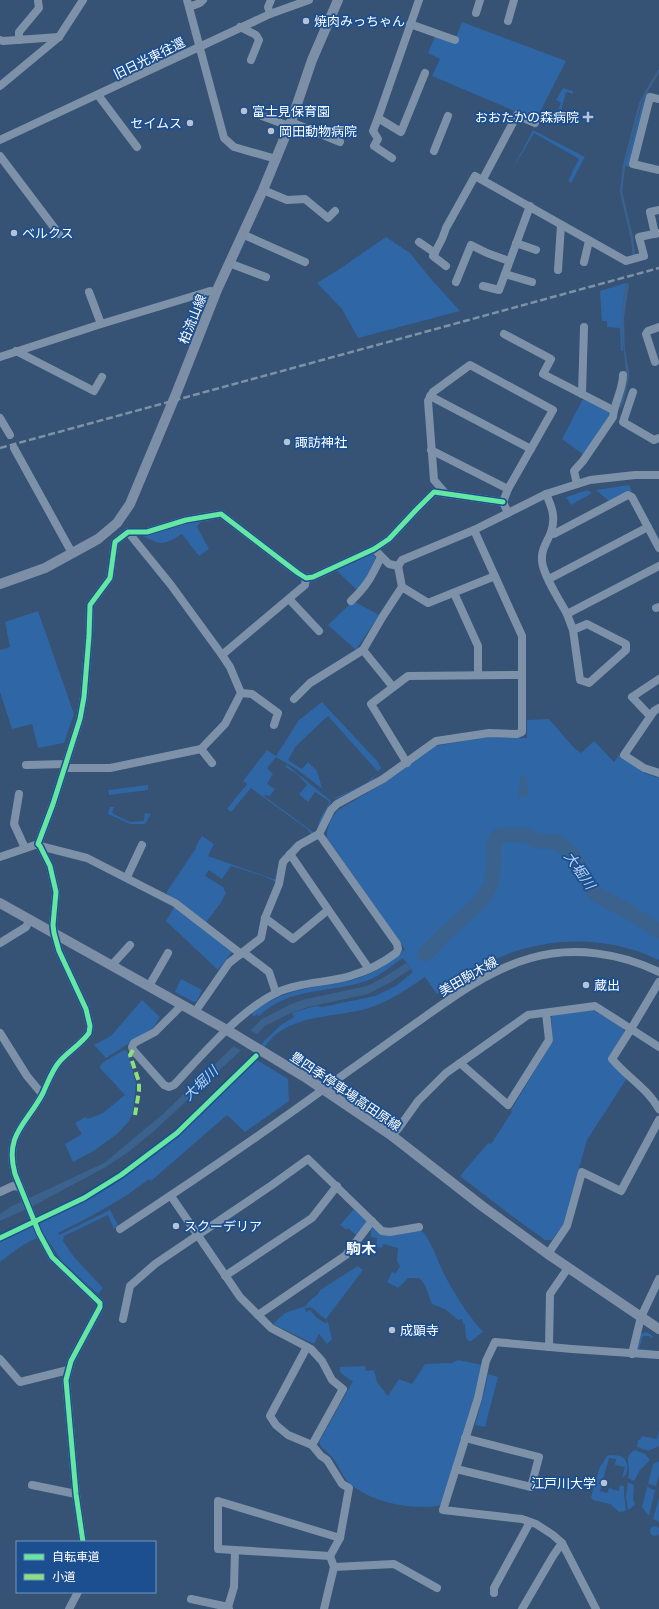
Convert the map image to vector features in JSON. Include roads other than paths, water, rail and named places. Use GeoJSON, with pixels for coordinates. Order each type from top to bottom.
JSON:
{"type":"FeatureCollection","features":[{"type":"Feature","properties":{"kind":"main road","name":"柏流山線"},"geometry":{"type":"LineString","coordinates":[[0,584],[45,568],[98,539],[124,514],[136,490],[216,292],[276,159],[312,60],[338,0]]}},
{"type":"Feature","properties":{"kind":"main road","name":"豊四季停車場高田原線"},"geometry":{"type":"LineString","coordinates":[[0,903],[231,1032],[324,1089],[391,1135],[482,1206],[548,1254],[659,1329]]}},
{"type":"Feature","properties":{"kind":"street"},"geometry":{"type":"LineString","coordinates":[[1,82],[59,37],[83,0]]}},
{"type":"Feature","properties":{"kind":"street"},"geometry":{"type":"LineString","coordinates":[[203,0],[200,4],[188,3],[224,138],[234,147],[276,159]]}},
{"type":"Feature","properties":{"kind":"street"},"geometry":{"type":"LineString","coordinates":[[270,14],[268,7],[271,0]]}},
{"type":"Feature","properties":{"kind":"street","name":"旧日光東往還"},"geometry":{"type":"LineString","coordinates":[[0,140],[98,96],[240,27],[270,14],[310,0]]}},
{"type":"Feature","properties":{"kind":"street"},"geometry":{"type":"LineString","coordinates":[[392,158],[374,146],[378,139],[373,131],[419,0]]}},
{"type":"Feature","properties":{"kind":"street"},"geometry":{"type":"LineString","coordinates":[[476,13],[479,0]]}},
{"type":"Feature","properties":{"kind":"street"},"geometry":{"type":"LineString","coordinates":[[508,22],[514,0]]}},
{"type":"Feature","properties":{"kind":"street"},"geometry":{"type":"LineString","coordinates":[[19,40],[19,32],[39,8],[38,1]]}},
{"type":"Feature","properties":{"kind":"street"},"geometry":{"type":"LineString","coordinates":[[410,24],[455,40]]}},
{"type":"Feature","properties":{"kind":"street"},"geometry":{"type":"LineString","coordinates":[[240,27],[256,35],[259,40],[251,60]]}},
{"type":"Feature","properties":{"kind":"street"},"geometry":{"type":"LineString","coordinates":[[0,40],[59,37]]}},
{"type":"Feature","properties":{"kind":"street"},"geometry":{"type":"LineString","coordinates":[[378,118],[401,132],[425,73]]}},
{"type":"Feature","properties":{"kind":"street"},"geometry":{"type":"LineString","coordinates":[[98,96],[136,147]]}},
{"type":"Feature","properties":{"kind":"street"},"geometry":{"type":"LineString","coordinates":[[659,99],[650,97],[633,164],[659,170]]}},
{"type":"Feature","properties":{"kind":"street"},"geometry":{"type":"LineString","coordinates":[[262,116],[290,124],[340,142]]}},
{"type":"Feature","properties":{"kind":"street"},"geometry":{"type":"LineString","coordinates":[[434,151],[448,116]]}},
{"type":"Feature","properties":{"kind":"street"},"geometry":{"type":"LineString","coordinates":[[483,179],[517,116],[535,123]]}},
{"type":"Feature","properties":{"kind":"street"},"geometry":{"type":"LineString","coordinates":[[0,156],[58,234]]}},
{"type":"Feature","properties":{"kind":"street"},"geometry":{"type":"LineString","coordinates":[[446,266],[433,256],[446,228],[476,176],[626,261],[644,256],[639,237],[657,233],[650,212],[659,210]]}},
{"type":"Feature","properties":{"kind":"street"},"geometry":{"type":"LineString","coordinates":[[263,190],[287,200],[305,199],[328,218],[335,211]]}},
{"type":"Feature","properties":{"kind":"street"},"geometry":{"type":"LineString","coordinates":[[483,286],[499,290],[530,206]]}},
{"type":"Feature","properties":{"kind":"street"},"geometry":{"type":"LineString","coordinates":[[558,270],[561,225]]}},
{"type":"Feature","properties":{"kind":"street"},"geometry":{"type":"LineString","coordinates":[[242,234],[305,262]]}},
{"type":"Feature","properties":{"kind":"street"},"geometry":{"type":"LineString","coordinates":[[584,262],[589,241]]}},
{"type":"Feature","properties":{"kind":"street"},"geometry":{"type":"LineString","coordinates":[[418,242],[435,253]]}},
{"type":"Feature","properties":{"kind":"street"},"geometry":{"type":"LineString","coordinates":[[516,243],[536,250]]}},
{"type":"Feature","properties":{"kind":"street"},"geometry":{"type":"LineString","coordinates":[[456,282],[470,245],[509,261]]}},
{"type":"Feature","properties":{"kind":"street"},"geometry":{"type":"LineString","coordinates":[[229,262],[266,277]]}},
{"type":"Feature","properties":{"kind":"street"},"geometry":{"type":"LineString","coordinates":[[505,274],[532,282]]}},
{"type":"Feature","properties":{"kind":"street"},"geometry":{"type":"LineString","coordinates":[[0,357],[210,291],[216,292]]}},
{"type":"Feature","properties":{"kind":"street"},"geometry":{"type":"LineString","coordinates":[[89,292],[102,324]]}},
{"type":"Feature","properties":{"kind":"street"},"geometry":{"type":"LineString","coordinates":[[582,394],[584,327]]}},
{"type":"Feature","properties":{"kind":"street"},"geometry":{"type":"LineString","coordinates":[[655,362],[646,334],[648,331],[659,327]]}},
{"type":"Feature","properties":{"kind":"street"},"geometry":{"type":"LineString","coordinates":[[504,334],[551,359],[543,374],[582,394],[613,413],[623,422],[654,440],[659,438]]}},
{"type":"Feature","properties":{"kind":"street"},"geometry":{"type":"LineString","coordinates":[[16,351],[94,391],[102,377]]}},
{"type":"Feature","properties":{"kind":"street"},"geometry":{"type":"LineString","coordinates":[[446,494],[434,480],[428,401],[433,392],[470,365],[553,410],[508,489],[503,502],[508,513]]}},
{"type":"Feature","properties":{"kind":"street"},"geometry":{"type":"LineString","coordinates":[[577,484],[574,471],[591,451],[613,413],[623,382],[623,375]]}},
{"type":"Feature","properties":{"kind":"street"},"geometry":{"type":"LineString","coordinates":[[623,422],[632,392]]}},
{"type":"Feature","properties":{"kind":"street"},"geometry":{"type":"LineString","coordinates":[[430,396],[531,450]]}},
{"type":"Feature","properties":{"kind":"street"},"geometry":{"type":"LineString","coordinates":[[0,418],[10,435]]}},
{"type":"Feature","properties":{"kind":"street"},"geometry":{"type":"LineString","coordinates":[[14,448],[72,553]]}},
{"type":"Feature","properties":{"kind":"street"},"geometry":{"type":"LineString","coordinates":[[431,450],[508,489]]}},
{"type":"Feature","properties":{"kind":"street"},"geometry":{"type":"LineString","coordinates":[[294,699],[310,683],[362,650],[382,616],[402,587],[398,566],[402,560],[474,530],[546,494],[590,480],[620,476],[659,475]]}},
{"type":"Feature","properties":{"kind":"street"},"geometry":{"type":"LineString","coordinates":[[83,1541],[76,1494],[66,1390],[68,1370],[71,1361],[100,1307],[100,1302],[52,1257],[44,1245],[21,1190],[12,1162],[12,1148],[15,1137],[23,1121],[42,1094],[53,1070],[60,1061],[89,1033],[90,1026],[86,1009],[59,951],[54,933],[53,926],[56,892],[50,866],[39,845],[80,719],[84,697],[90,605],[110,578],[115,542],[128,532],[147,532],[186,520],[221,514],[306,578],[313,577],[374,549],[392,536],[434,492],[503,502]]}},
{"type":"Feature","properties":{"kind":"street"},"geometry":{"type":"LineString","coordinates":[[546,494],[552,509],[553,519],[550,533],[542,552],[542,562],[573,630],[580,680],[589,683],[626,650],[626,644],[587,624],[573,630]]}},
{"type":"Feature","properties":{"kind":"street"},"geometry":{"type":"LineString","coordinates":[[550,533],[554,534],[628,495],[632,497],[659,548]]}},
{"type":"Feature","properties":{"kind":"street"},"geometry":{"type":"LineString","coordinates":[[549,579],[648,527]]}},
{"type":"Feature","properties":{"kind":"street"},"geometry":{"type":"LineString","coordinates":[[195,1012],[229,963],[261,938],[266,918],[279,884],[284,862],[300,845],[320,834],[323,830],[327,816],[337,804],[383,779],[436,742],[489,733],[517,734],[522,732],[522,636],[474,530]]}},
{"type":"Feature","properties":{"kind":"street"},"geometry":{"type":"LineString","coordinates":[[107,532],[115,542]]}},
{"type":"Feature","properties":{"kind":"street"},"geometry":{"type":"LineString","coordinates":[[128,532],[171,585],[222,654],[230,667],[241,693]]}},
{"type":"Feature","properties":{"kind":"street"},"geometry":{"type":"LineString","coordinates":[[374,549],[389,564],[398,566]]}},
{"type":"Feature","properties":{"kind":"street"},"geometry":{"type":"LineString","coordinates":[[351,600],[364,589],[369,582],[381,557]]}},
{"type":"Feature","properties":{"kind":"street"},"geometry":{"type":"LineString","coordinates":[[567,614],[659,566]]}},
{"type":"Feature","properties":{"kind":"street"},"geometry":{"type":"LineString","coordinates":[[402,587],[428,603],[496,576]]}},
{"type":"Feature","properties":{"kind":"street"},"geometry":{"type":"LineString","coordinates":[[222,654],[289,599],[305,584],[306,578]]}},
{"type":"Feature","properties":{"kind":"street"},"geometry":{"type":"LineString","coordinates":[[454,593],[478,646],[478,675]]}},
{"type":"Feature","properties":{"kind":"street"},"geometry":{"type":"LineString","coordinates":[[289,599],[319,631]]}},
{"type":"Feature","properties":{"kind":"street"},"geometry":{"type":"LineString","coordinates":[[362,650],[393,687]]}},
{"type":"Feature","properties":{"kind":"street"},"geometry":{"type":"LineString","coordinates":[[407,762],[371,704],[393,687],[408,676],[522,675]]}},
{"type":"Feature","properties":{"kind":"street"},"geometry":{"type":"LineString","coordinates":[[650,716],[632,697],[659,679]]}},
{"type":"Feature","properties":{"kind":"street"},"geometry":{"type":"LineString","coordinates":[[241,693],[252,694],[278,713],[274,725]]}},
{"type":"Feature","properties":{"kind":"street"},"geometry":{"type":"LineString","coordinates":[[26,765],[110,768],[201,749],[225,724],[241,693]]}},
{"type":"Feature","properties":{"kind":"street"},"geometry":{"type":"LineString","coordinates":[[659,708],[650,716],[624,754],[644,768],[659,773]]}},
{"type":"Feature","properties":{"kind":"street"},"geometry":{"type":"LineString","coordinates":[[201,749],[212,763]]}},
{"type":"Feature","properties":{"kind":"street"},"geometry":{"type":"LineString","coordinates":[[19,794],[14,824],[25,848]]}},
{"type":"Feature","properties":{"kind":"street"},"geometry":{"type":"LineString","coordinates":[[182,1005],[155,1032],[134,1043],[132,1047],[133,1050],[166,1086],[169,1087],[174,1085],[231,1032],[248,1011],[276,993],[290,988],[350,976],[369,969],[396,953],[398,948],[397,944],[320,834]]}},
{"type":"Feature","properties":{"kind":"street"},"geometry":{"type":"LineString","coordinates":[[0,857],[25,848],[39,845],[87,858],[127,877],[175,903],[269,972],[276,993]]}},
{"type":"Feature","properties":{"kind":"street"},"geometry":{"type":"LineString","coordinates":[[127,877],[142,845]]}},
{"type":"Feature","properties":{"kind":"street"},"geometry":{"type":"LineString","coordinates":[[290,854],[369,969]]}},
{"type":"Feature","properties":{"kind":"street"},"geometry":{"type":"LineString","coordinates":[[266,918],[294,939],[328,910]]}},
{"type":"Feature","properties":{"kind":"street"},"geometry":{"type":"LineString","coordinates":[[0,943],[26,926],[30,919]]}},
{"type":"Feature","properties":{"kind":"street"},"geometry":{"type":"LineString","coordinates":[[112,965],[130,945]]}},
{"type":"Feature","properties":{"kind":"street"},"geometry":{"type":"LineString","coordinates":[[149,986],[168,953]]}},
{"type":"Feature","properties":{"kind":"street","name":"美田駒木線"},"geometry":{"type":"LineString","coordinates":[[120,1229],[171,1196],[313,1097],[444,1002],[497,971],[515,963],[550,954],[584,953],[618,957],[641,964],[659,972]]}},
{"type":"Feature","properties":{"kind":"street"},"geometry":{"type":"LineString","coordinates":[[659,982],[612,1059],[649,1094],[659,1109]]}},
{"type":"Feature","properties":{"kind":"street"},"geometry":{"type":"LineString","coordinates":[[391,1135],[398,1129],[418,1101],[446,1073],[528,1016],[595,1006],[659,1047]]}},
{"type":"Feature","properties":{"kind":"street"},"geometry":{"type":"LineString","coordinates":[[460,1063],[508,1105],[549,1040],[546,1013]]}},
{"type":"Feature","properties":{"kind":"street"},"geometry":{"type":"LineString","coordinates":[[0,1033],[27,1076],[42,1094]]}},
{"type":"Feature","properties":{"kind":"street"},"geometry":{"type":"LineString","coordinates":[[548,1254],[567,1226],[582,1172],[621,1192],[659,1120]]}},
{"type":"Feature","properties":{"kind":"street"},"geometry":{"type":"LineString","coordinates":[[123,1319],[130,1286],[155,1264],[198,1236],[308,1159],[382,1231],[390,1232],[419,1227]]}},
{"type":"Feature","properties":{"kind":"street"},"geometry":{"type":"LineString","coordinates":[[0,1192],[13,1186],[21,1190]]}},
{"type":"Feature","properties":{"kind":"street"},"geometry":{"type":"LineString","coordinates":[[225,1276],[312,1218],[337,1186]]}},
{"type":"Feature","properties":{"kind":"street"},"geometry":{"type":"LineString","coordinates":[[171,1196],[240,1297],[271,1328],[307,1347],[322,1361],[332,1380],[343,1389],[312,1445]]}},
{"type":"Feature","properties":{"kind":"street"},"geometry":{"type":"LineString","coordinates":[[258,1315],[346,1255],[372,1221]]}},
{"type":"Feature","properties":{"kind":"street"},"geometry":{"type":"LineString","coordinates":[[549,1347],[550,1294],[568,1268]]}},
{"type":"Feature","properties":{"kind":"street"},"geometry":{"type":"LineString","coordinates":[[632,1354],[641,1317],[656,1290],[659,1279]]}},
{"type":"Feature","properties":{"kind":"street"},"geometry":{"type":"LineString","coordinates":[[596,1609],[562,1543],[536,1524],[522,1519],[443,1510],[478,1398],[486,1361],[495,1342],[659,1355]]}},
{"type":"Feature","properties":{"kind":"street"},"geometry":{"type":"LineString","coordinates":[[307,1347],[270,1416],[276,1425],[288,1435],[312,1445],[321,1456],[327,1460],[342,1484],[349,1488],[340,1538],[330,1556],[334,1567],[324,1609]]}},
{"type":"Feature","properties":{"kind":"street"},"geometry":{"type":"LineString","coordinates":[[0,1359],[20,1382],[68,1370]]}},
{"type":"Feature","properties":{"kind":"street"},"geometry":{"type":"LineString","coordinates":[[456,1469],[530,1487],[539,1457],[465,1438]]}},
{"type":"Feature","properties":{"kind":"street"},"geometry":{"type":"LineString","coordinates":[[32,1485],[76,1494]]}},
{"type":"Feature","properties":{"kind":"street"},"geometry":{"type":"LineString","coordinates":[[330,1556],[218,1549],[218,1501],[340,1538]]}},
{"type":"Feature","properties":{"kind":"street"},"geometry":{"type":"LineString","coordinates":[[494,1593],[494,1588],[530,1522]]}},
{"type":"Feature","properties":{"kind":"street"},"geometry":{"type":"LineString","coordinates":[[522,1609],[562,1543]]}},
{"type":"Feature","properties":{"kind":"street"},"geometry":{"type":"LineString","coordinates":[[191,1600],[228,1608],[234,1587],[235,1550]]}},
{"type":"Feature","properties":{"kind":"street"},"geometry":{"type":"LineString","coordinates":[[334,1567],[394,1564],[437,1588]]}},
{"type":"Feature","properties":{"kind":"street"},"geometry":{"type":"LineString","coordinates":[[69,1609],[77,1593]]}},
{"type":"Feature","properties":{"kind":"water"},"geometry":{"type":"Polygon","coordinates":[[[626,283],[629,284],[624,318],[625,350],[629,378],[621,408],[618,407],[625,388],[626,378],[622,324],[626,283]]]}},
{"type":"Feature","properties":{"kind":"water"},"geometry":{"type":"Polygon","coordinates":[[[521,776],[525,776],[529,795],[518,798],[521,776]]]}},
{"type":"Feature","properties":{"kind":"water"},"geometry":{"type":"Polygon","coordinates":[[[635,910],[659,927],[659,936],[640,924],[635,910]]]}},
{"type":"Feature","properties":{"kind":"water"},"geometry":{"type":"Polygon","coordinates":[[[425,945],[435,958],[427,959],[422,952],[425,945]]]}},
{"type":"Feature","properties":{"kind":"water"},"geometry":{"type":"Polygon","coordinates":[[[406,963],[411,969],[368,994],[308,1007],[291,1013],[265,1026],[153,1132],[127,1153],[106,1167],[33,1206],[0,1221],[0,1214],[12,1206],[104,1163],[163,1114],[262,1019],[291,1004],[306,999],[367,986],[406,963]]]}},
{"type":"Feature","properties":{"kind":"waterway"},"geometry":{"type":"LineString","coordinates":[[634,256],[632,238],[621,192],[624,165],[640,104],[659,71]]}},
{"type":"Feature","properties":{"kind":"waterway","name":"大堀川"},"geometry":{"type":"LineString","coordinates":[[425,954],[480,902],[491,885],[494,864],[493,846],[497,837],[505,835],[526,835],[537,841],[554,841],[562,845],[571,853],[589,885],[597,895],[626,910],[659,931]]}},
{"type":"Feature","properties":{"kind":"railway"},"geometry":{"type":"LineString","coordinates":[[0,448],[659,268]]}},
{"type":"Feature","properties":{"kind":"place","name":"焼肉みっちゃん"},"geometry":{"type":"Point","coordinates":[306,21]}},
{"type":"Feature","properties":{"kind":"place","name":"富士見保育園"},"geometry":{"type":"Point","coordinates":[244,111]}},
{"type":"Feature","properties":{"kind":"place","name":"おおたかの森病院"},"geometry":{"type":"Point","coordinates":[588,117]}},
{"type":"Feature","properties":{"kind":"place","name":"セイムス"},"geometry":{"type":"Point","coordinates":[190,123]}},
{"type":"Feature","properties":{"kind":"place","name":"岡田動物病院"},"geometry":{"type":"Point","coordinates":[271,131]}},
{"type":"Feature","properties":{"kind":"place","name":"ベルクス"},"geometry":{"type":"Point","coordinates":[14,233]}},
{"type":"Feature","properties":{"kind":"place","name":"諏訪神社"},"geometry":{"type":"Point","coordinates":[287,442]}},
{"type":"Feature","properties":{"kind":"place","name":"蔵出"},"geometry":{"type":"Point","coordinates":[586,985]}},
{"type":"Feature","properties":{"kind":"place","name":"スクーデリア"},"geometry":{"type":"Point","coordinates":[176,1226]}},
{"type":"Feature","properties":{"kind":"place","name":"成顕寺"},"geometry":{"type":"Point","coordinates":[392,1330]}},
{"type":"Feature","properties":{"kind":"place","name":"江戸川大学"},"geometry":{"type":"Point","coordinates":[604,1483]}},
{"type":"Feature","properties":{"kind":"district","name":"駒木"},"geometry":{"type":"Point","coordinates":[361,1248]}}]}
